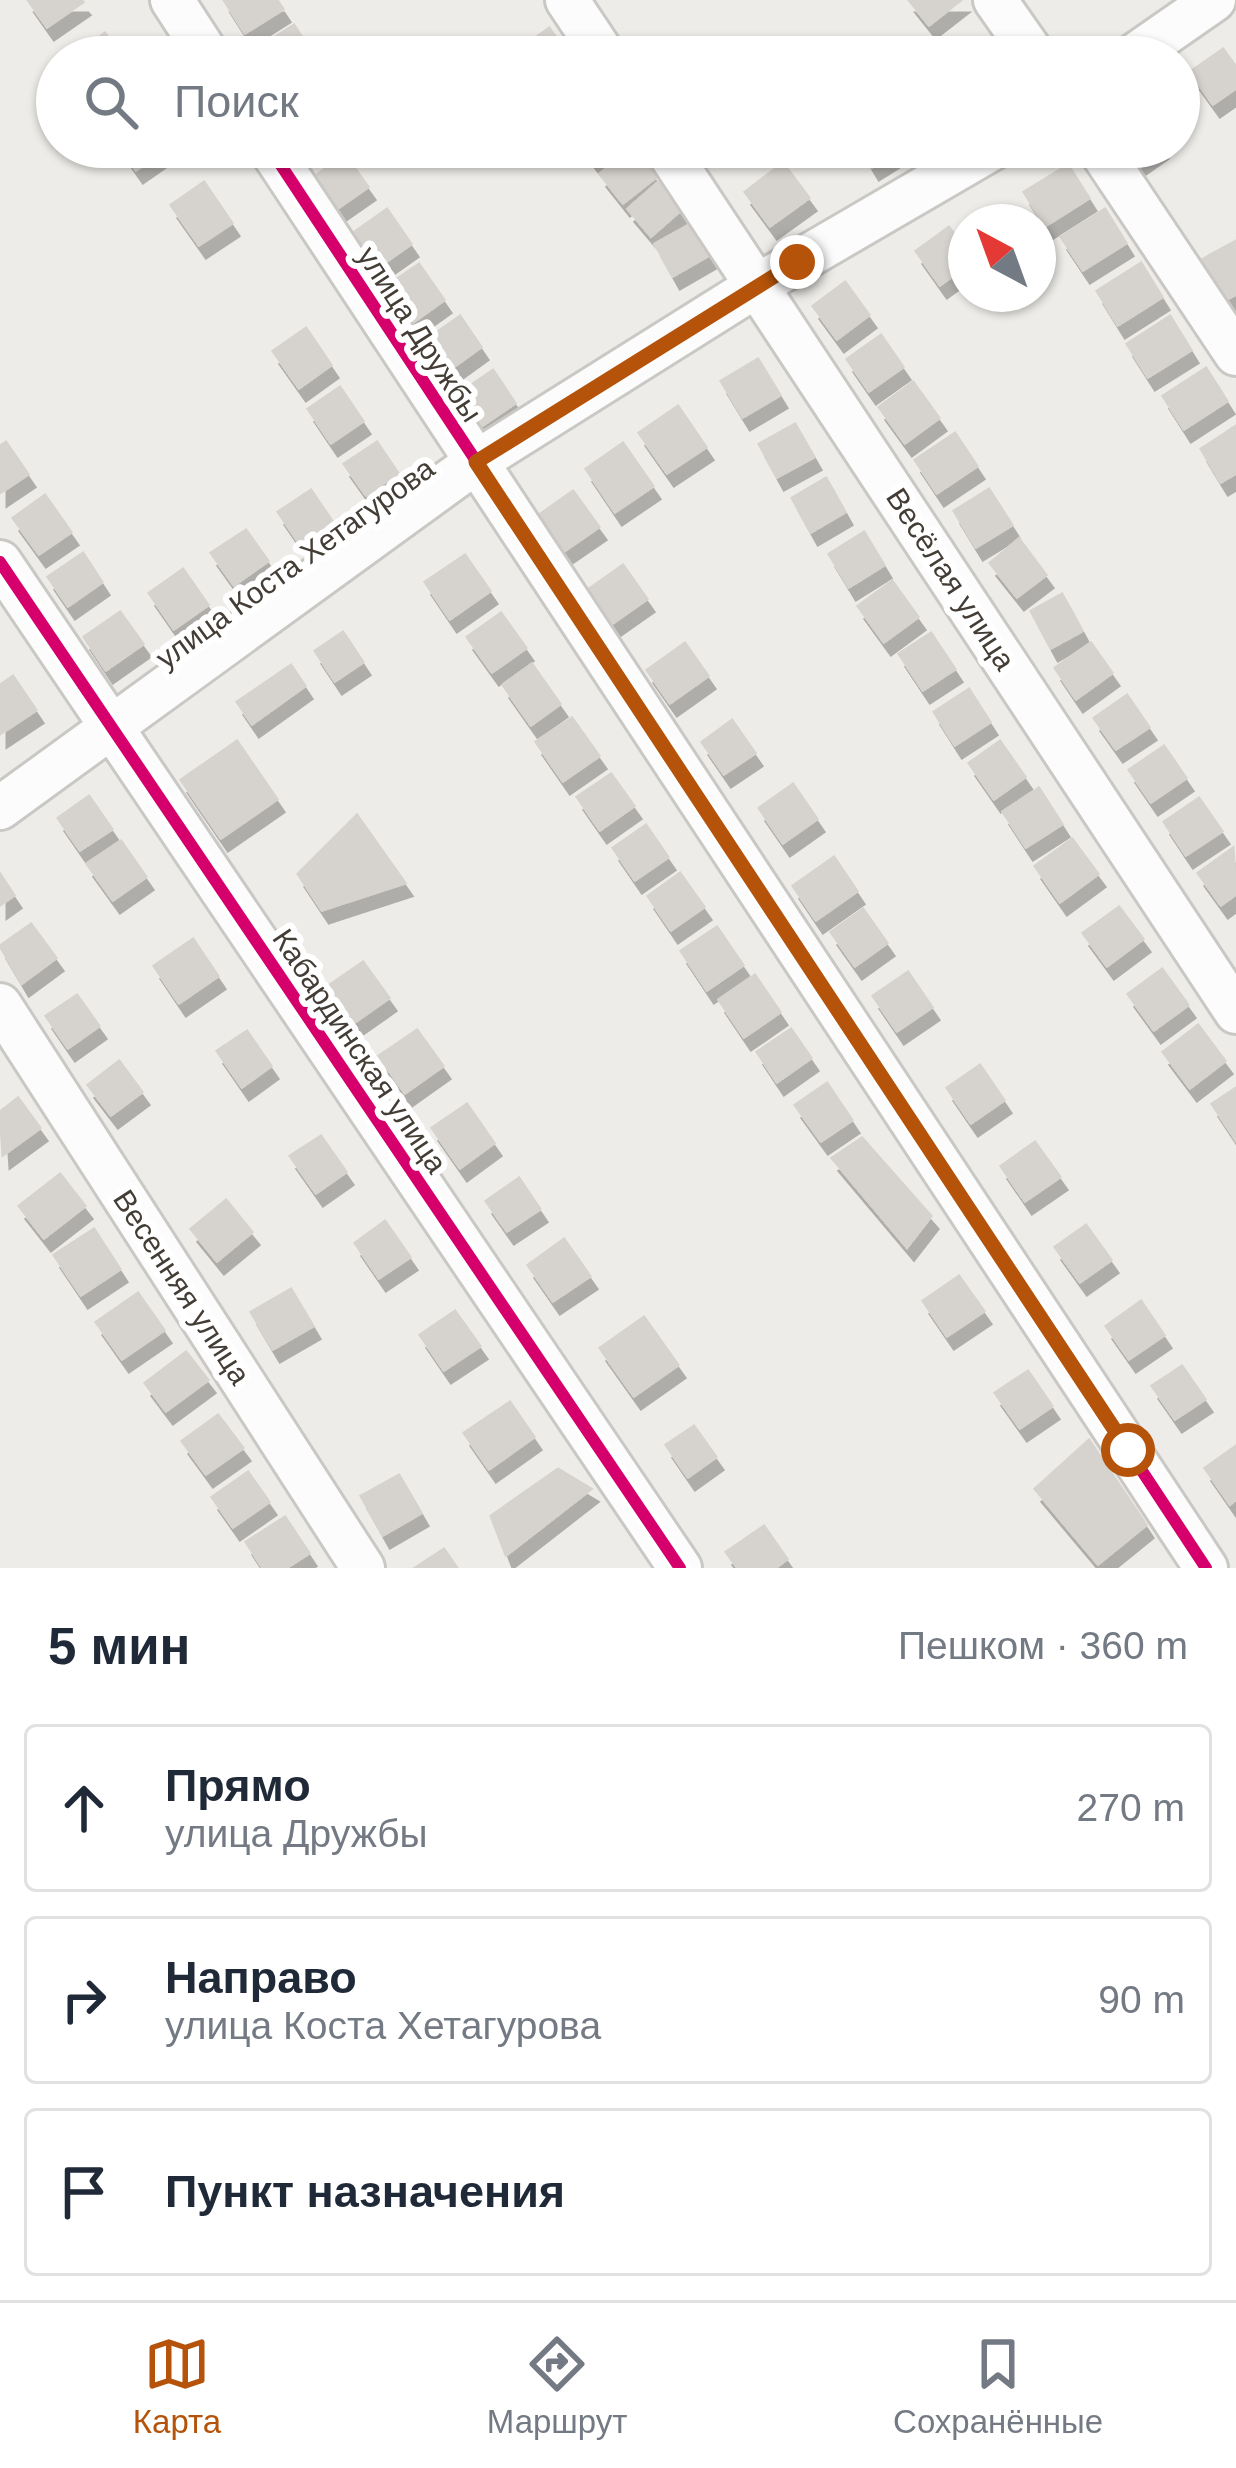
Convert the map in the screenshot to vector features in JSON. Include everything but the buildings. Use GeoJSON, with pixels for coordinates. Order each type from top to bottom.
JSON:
{"type":"FeatureCollection","features":[{"type":"Feature","properties":{"kind":"street"},"geometry":{"type":"LineString","coordinates":[[172,0],[195,36]]}},
{"type":"Feature","properties":{"kind":"street"},"geometry":{"type":"LineString","coordinates":[[567,0],[591,36]]}},
{"type":"Feature","properties":{"kind":"street"},"geometry":{"type":"LineString","coordinates":[[995,0],[1020,36]]}},
{"type":"Feature","properties":{"kind":"street"},"geometry":{"type":"LineString","coordinates":[[1162,36],[1214,0]]}},
{"type":"Feature","properties":{"kind":"street","name":"улица Дружбы"},"geometry":{"type":"LineString","coordinates":[[282,168],[1206,1568]]}},
{"type":"Feature","properties":{"kind":"street","name":"Весёлая улица"},"geometry":{"type":"LineString","coordinates":[[679,168],[1236,1012]]}},
{"type":"Feature","properties":{"kind":"street","name":"улица Коста Хетагурова"},"geometry":{"type":"LineString","coordinates":[[0,808],[476,462],[758,285],[959,168]]}},
{"type":"Feature","properties":{"kind":"street"},"geometry":{"type":"LineString","coordinates":[[1112,168],[1236,354]]}},
{"type":"Feature","properties":{"kind":"street","name":"Кабардинская улица"},"geometry":{"type":"LineString","coordinates":[[0,562],[680,1568]]}},
{"type":"Feature","properties":{"kind":"street","name":"Весенняя улица"},"geometry":{"type":"LineString","coordinates":[[0,1005],[363,1568]]}},
{"type":"Feature","properties":{"kind":"street"},"geometry":{"type":"LineString","coordinates":[[1215,1568],[1236,1555]]}},
{"type":"Feature","properties":{"kind":"cycle path"},"geometry":{"type":"LineString","coordinates":[[283,168],[1206,1568]]}},
{"type":"Feature","properties":{"kind":"cycle path"},"geometry":{"type":"LineString","coordinates":[[0,562],[680,1568]]}},
{"type":"Feature","properties":{"kind":"route"},"geometry":{"type":"LineString","coordinates":[[797,262],[476,462],[1128,1450]]}}]}
